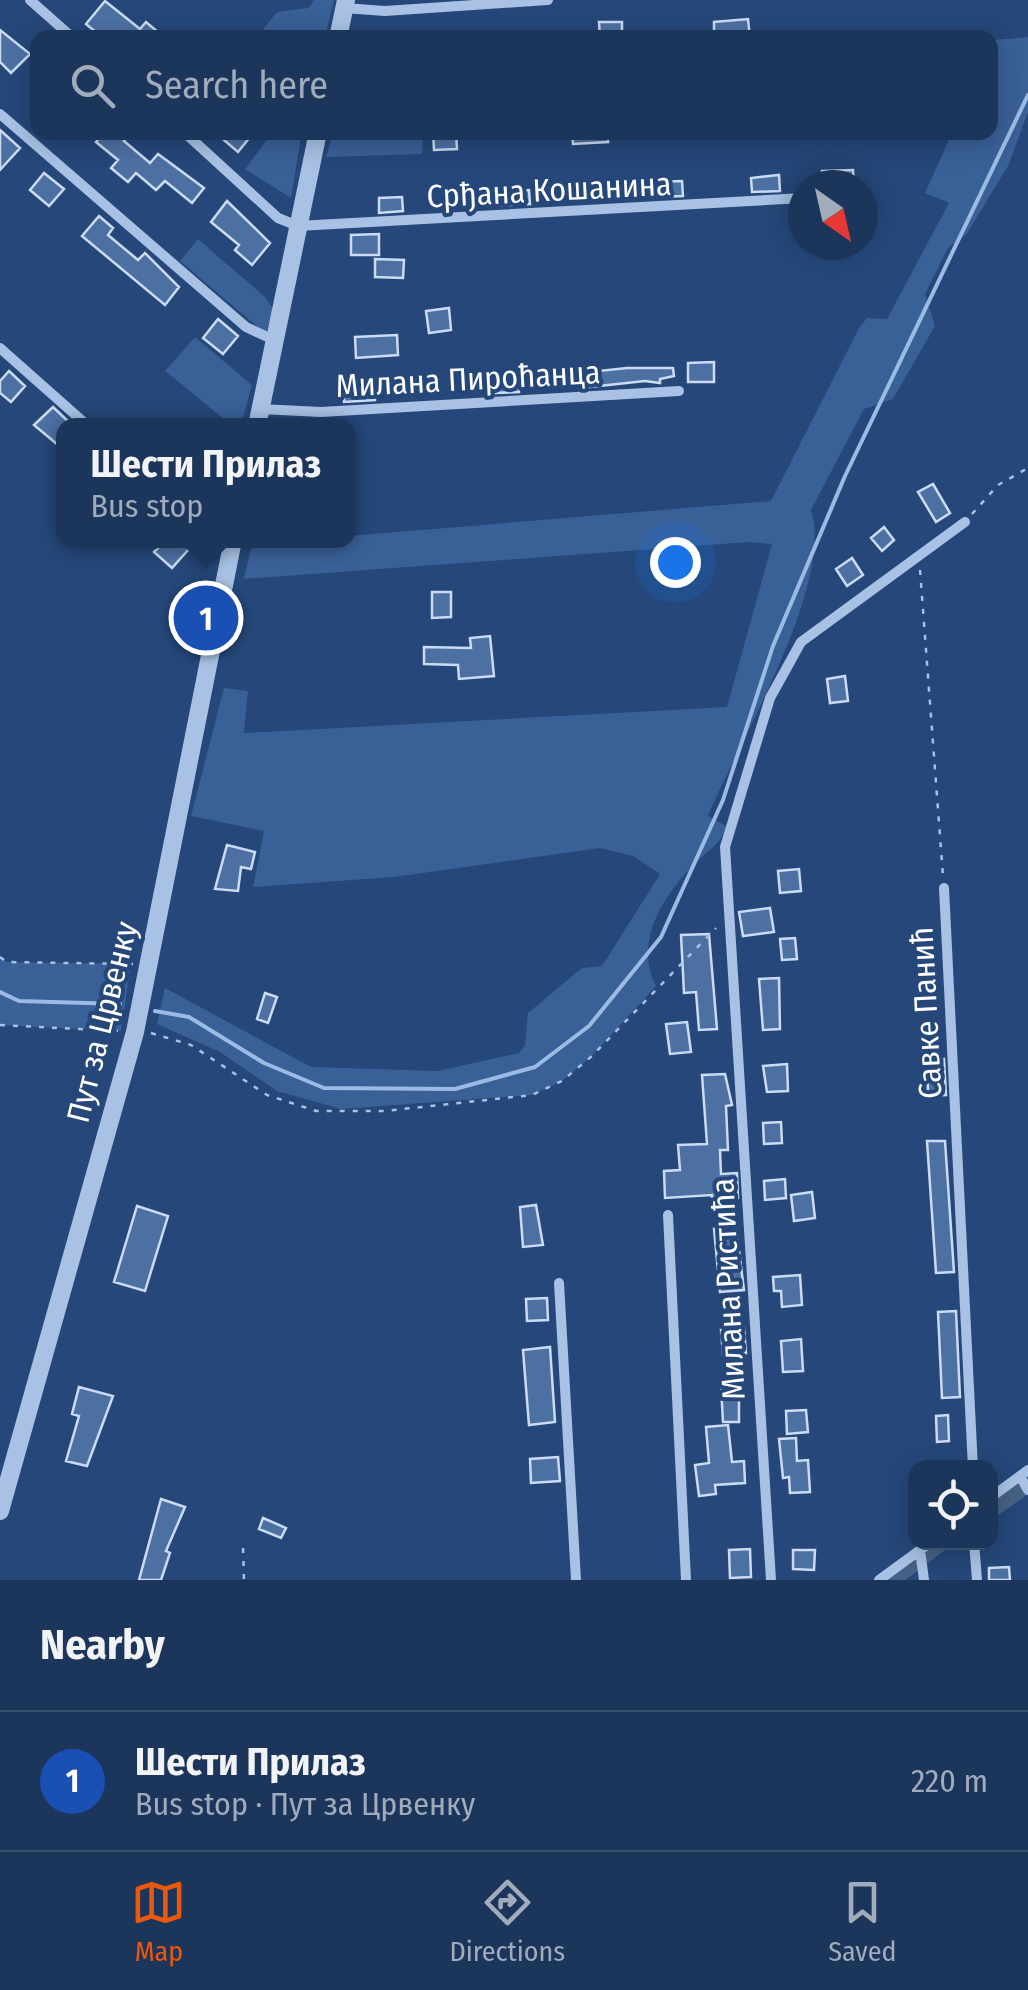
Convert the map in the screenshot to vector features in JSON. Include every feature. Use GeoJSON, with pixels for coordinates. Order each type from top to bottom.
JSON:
{"type":"FeatureCollection","features":[{"type":"Feature","properties":{"kind":"street"},"geometry":{"type":"LineString","coordinates":[[30,0],[64,30]]}},
{"type":"Feature","properties":{"kind":"street"},"geometry":{"type":"LineString","coordinates":[[340,30],[345,4],[385,11],[548,0]]}},
{"type":"Feature","properties":{"kind":"street"},"geometry":{"type":"LineString","coordinates":[[0,114],[246,328],[274,340]]}},
{"type":"Feature","properties":{"kind":"street"},"geometry":{"type":"LineString","coordinates":[[193,140],[278,218],[298,226]]}},
{"type":"Feature","properties":{"kind":"street"},"geometry":{"type":"LineString","coordinates":[[258,417],[316,140]]}},
{"type":"Feature","properties":{"kind":"street","name":"Срђана Кошанина"},"geometry":{"type":"LineString","coordinates":[[298,226],[788,199]]}},
{"type":"Feature","properties":{"kind":"street"},"geometry":{"type":"LineString","coordinates":[[0,348],[79,418]]}},
{"type":"Feature","properties":{"kind":"street","name":"Милана Пироћанца"},"geometry":{"type":"LineString","coordinates":[[258,417],[679,392]]}},
{"type":"Feature","properties":{"kind":"street","name":"Милана Ристића"},"geometry":{"type":"LineString","coordinates":[[771,1580],[726,847],[784,667],[822,623],[966,522]]}},
{"type":"Feature","properties":{"kind":"street","name":"Пут за Црвенку"},"geometry":{"type":"LineString","coordinates":[[0,1511],[135,1032],[231,548]]}},
{"type":"Feature","properties":{"kind":"street","name":"Савке Панић"},"geometry":{"type":"LineString","coordinates":[[944,888],[973,1460]]}},
{"type":"Feature","properties":{"kind":"street"},"geometry":{"type":"LineString","coordinates":[[668,1215],[686,1580]]}},
{"type":"Feature","properties":{"kind":"street"},"geometry":{"type":"LineString","coordinates":[[559,1283],[576,1580]]}},
{"type":"Feature","properties":{"kind":"street"},"geometry":{"type":"LineString","coordinates":[[998,1492],[1024,1473],[1028,1490]]}},
{"type":"Feature","properties":{"kind":"street"},"geometry":{"type":"LineString","coordinates":[[879,1580],[920,1550]]}},
{"type":"Feature","properties":{"kind":"street"},"geometry":{"type":"LineString","coordinates":[[924,1580],[925,1550]]}},
{"type":"Feature","properties":{"kind":"street"},"geometry":{"type":"LineString","coordinates":[[975,1550],[977,1580]]}},
{"type":"Feature","properties":{"kind":"path"},"geometry":{"type":"LineString","coordinates":[[966,522],[998,484],[1028,468]]}},
{"type":"Feature","properties":{"kind":"path","name":"Савке Панић"},"geometry":{"type":"LineString","coordinates":[[916,558],[923,584],[944,888]]}},
{"type":"Feature","properties":{"kind":"path"},"geometry":{"type":"LineString","coordinates":[[0,1025],[135,1032],[191,1046],[267,1095],[316,1110],[385,1111],[532,1095],[562,1081],[592,1056],[728,916]]}},
{"type":"Feature","properties":{"kind":"path"},"geometry":{"type":"LineString","coordinates":[[0,957],[7,962],[64,966],[150,964]]}},
{"type":"Feature","properties":{"kind":"path"},"geometry":{"type":"LineString","coordinates":[[244,1548],[244,1580]]}},
{"type":"Feature","properties":{"kind":"shaded area"},"geometry":{"type":"Polygon","coordinates":[[[314,0],[334,0],[327,30],[263,30],[277,12],[309,8],[314,0]]]}},
{"type":"Feature","properties":{"kind":"shaded area"},"geometry":{"type":"Polygon","coordinates":[[[1028,37],[1028,112],[1008,166],[966,235],[948,248],[925,294],[935,326],[893,399],[864,409],[811,510],[815,541],[797,620],[708,816],[726,826],[724,832],[666,899],[651,933],[648,950],[656,986],[592,1056],[562,1081],[532,1095],[341,1109],[277,1091],[220,1052],[157,1024],[165,988],[311,1067],[437,1071],[519,1053],[525,1045],[528,1013],[582,968],[602,966],[660,874],[633,856],[600,848],[394,877],[253,887],[264,831],[191,816],[224,688],[248,691],[244,733],[727,707],[772,544],[749,542],[244,579],[251,548],[356,548],[356,535],[771,501],[859,328],[867,318],[887,319],[949,203],[925,193],[949,140],[998,140],[998,40],[1028,37]]]}},
{"type":"Feature","properties":{"kind":"shaded area"},"geometry":{"type":"Polygon","coordinates":[[[267,140],[300,140],[291,198],[245,169],[267,140]]]}},
{"type":"Feature","properties":{"kind":"shaded area"},"geometry":{"type":"Polygon","coordinates":[[[331,140],[423,140],[422,154],[326,157],[331,140]]]}},
{"type":"Feature","properties":{"kind":"shaded area"},"geometry":{"type":"Polygon","coordinates":[[[198,239],[266,298],[273,309],[266,334],[180,261],[198,239]]]}},
{"type":"Feature","properties":{"kind":"shaded area"},"geometry":{"type":"Polygon","coordinates":[[[195,337],[252,385],[243,418],[223,418],[165,371],[195,337]]]}},
{"type":"Feature","properties":{"kind":"shaded area"},"geometry":{"type":"Polygon","coordinates":[[[0,957],[7,962],[131,964],[121,1031],[0,1025],[0,957]]]}},
{"type":"Feature","properties":{"kind":"building"},"geometry":{"type":"Polygon","coordinates":[[[105,1],[140,29],[146,22],[156,30],[93,30],[86,24],[105,1]]]}},
{"type":"Feature","properties":{"kind":"building"},"geometry":{"type":"Polygon","coordinates":[[[748,19],[749,30],[714,30],[714,22],[748,19]]]}},
{"type":"Feature","properties":{"kind":"building"},"geometry":{"type":"Polygon","coordinates":[[[599,22],[622,22],[622,30],[600,30],[599,22]]]}},
{"type":"Feature","properties":{"kind":"building"},"geometry":{"type":"Polygon","coordinates":[[[0,30],[30,54],[11,73],[0,62],[0,30]]]}},
{"type":"Feature","properties":{"kind":"building"},"geometry":{"type":"Polygon","coordinates":[[[0,130],[20,148],[0,170],[0,130]]]}},
{"type":"Feature","properties":{"kind":"building"},"geometry":{"type":"Polygon","coordinates":[[[125,140],[150,163],[158,154],[204,188],[192,203],[165,181],[156,190],[136,173],[128,182],[111,168],[118,160],[96,142],[125,140]]]}},
{"type":"Feature","properties":{"kind":"building"},"geometry":{"type":"Polygon","coordinates":[[[224,140],[248,140],[238,152],[224,140]]]}},
{"type":"Feature","properties":{"kind":"building"},"geometry":{"type":"Polygon","coordinates":[[[433,140],[456,140],[457,149],[434,150],[433,140]]]}},
{"type":"Feature","properties":{"kind":"building"},"geometry":{"type":"Polygon","coordinates":[[[573,140],[608,140],[608,142],[573,144],[573,140]]]}},
{"type":"Feature","properties":{"kind":"building"},"geometry":{"type":"Polygon","coordinates":[[[44,173],[64,189],[49,206],[30,190],[44,173]]]}},
{"type":"Feature","properties":{"kind":"building"},"geometry":{"type":"Polygon","coordinates":[[[779,175],[780,191],[752,192],[751,178],[779,175]]]}},
{"type":"Feature","properties":{"kind":"building"},"geometry":{"type":"Polygon","coordinates":[[[682,181],[683,196],[655,197],[655,182],[682,181]]]}},
{"type":"Feature","properties":{"kind":"building"},"geometry":{"type":"Polygon","coordinates":[[[621,185],[622,196],[603,198],[602,186],[621,185]]]}},
{"type":"Feature","properties":{"kind":"building"},"geometry":{"type":"Polygon","coordinates":[[[529,190],[530,204],[497,206],[496,193],[529,190]]]}},
{"type":"Feature","properties":{"kind":"building"},"geometry":{"type":"Polygon","coordinates":[[[402,197],[403,211],[379,213],[379,198],[402,197]]]}},
{"type":"Feature","properties":{"kind":"building"},"geometry":{"type":"Polygon","coordinates":[[[227,201],[270,243],[252,265],[235,250],[239,245],[211,222],[227,201]]]}},
{"type":"Feature","properties":{"kind":"building"},"geometry":{"type":"Polygon","coordinates":[[[99,216],[113,228],[108,235],[138,260],[145,253],[179,287],[165,305],[82,236],[99,216]]]}},
{"type":"Feature","properties":{"kind":"building"},"geometry":{"type":"Polygon","coordinates":[[[379,234],[379,255],[351,255],[351,235],[379,234]]]}},
{"type":"Feature","properties":{"kind":"building"},"geometry":{"type":"Polygon","coordinates":[[[375,259],[404,260],[403,278],[375,277],[375,259]]]}},
{"type":"Feature","properties":{"kind":"building"},"geometry":{"type":"Polygon","coordinates":[[[449,308],[451,330],[429,333],[426,311],[449,308]]]}},
{"type":"Feature","properties":{"kind":"building"},"geometry":{"type":"Polygon","coordinates":[[[218,319],[238,336],[223,354],[203,338],[218,319]]]}},
{"type":"Feature","properties":{"kind":"building"},"geometry":{"type":"Polygon","coordinates":[[[397,335],[398,355],[356,358],[355,337],[397,335]]]}},
{"type":"Feature","properties":{"kind":"building"},"geometry":{"type":"Polygon","coordinates":[[[714,362],[714,382],[688,382],[688,363],[714,362]]]}},
{"type":"Feature","properties":{"kind":"building"},"geometry":{"type":"Polygon","coordinates":[[[673,368],[674,376],[660,379],[660,383],[580,388],[579,373],[673,368]]]}},
{"type":"Feature","properties":{"kind":"building"},"geometry":{"type":"Polygon","coordinates":[[[9,371],[25,386],[11,402],[0,393],[0,381],[9,371]]]}},
{"type":"Feature","properties":{"kind":"building"},"geometry":{"type":"Polygon","coordinates":[[[518,375],[519,392],[495,393],[494,378],[518,375]]]}},
{"type":"Feature","properties":{"kind":"building"},"geometry":{"type":"Polygon","coordinates":[[[375,386],[375,400],[344,402],[344,387],[375,386]]]}},
{"type":"Feature","properties":{"kind":"building"},"geometry":{"type":"Polygon","coordinates":[[[53,407],[65,418],[56,418],[56,443],[34,425],[53,407]]]}},
{"type":"Feature","properties":{"kind":"building"},"geometry":{"type":"Polygon","coordinates":[[[933,484],[950,513],[936,522],[918,492],[933,484]]]}},
{"type":"Feature","properties":{"kind":"building"},"geometry":{"type":"Polygon","coordinates":[[[884,527],[894,540],[882,551],[871,538],[884,527]]]}},
{"type":"Feature","properties":{"kind":"building"},"geometry":{"type":"Polygon","coordinates":[[[158,548],[190,548],[172,568],[154,552],[158,548]]]}},
{"type":"Feature","properties":{"kind":"building"},"geometry":{"type":"Polygon","coordinates":[[[852,558],[863,575],[847,586],[836,569],[852,558]]]}},
{"type":"Feature","properties":{"kind":"building"},"geometry":{"type":"Polygon","coordinates":[[[432,592],[451,592],[451,617],[432,618],[432,592]]]}},
{"type":"Feature","properties":{"kind":"building"},"geometry":{"type":"Polygon","coordinates":[[[490,636],[494,676],[459,679],[458,665],[424,664],[424,647],[471,648],[470,638],[490,636]]]}},
{"type":"Feature","properties":{"kind":"building"},"geometry":{"type":"Polygon","coordinates":[[[845,676],[848,701],[830,703],[827,679],[845,676]]]}},
{"type":"Feature","properties":{"kind":"building"},"geometry":{"type":"Polygon","coordinates":[[[227,845],[255,852],[251,869],[241,867],[238,891],[215,889],[227,845]]]}},
{"type":"Feature","properties":{"kind":"building"},"geometry":{"type":"Polygon","coordinates":[[[799,869],[801,891],[780,893],[778,871],[799,869]]]}},
{"type":"Feature","properties":{"kind":"building"},"geometry":{"type":"Polygon","coordinates":[[[770,908],[774,932],[743,936],[739,912],[770,908]]]}},
{"type":"Feature","properties":{"kind":"building"},"geometry":{"type":"Polygon","coordinates":[[[709,934],[717,1029],[699,1030],[696,992],[684,993],[681,935],[709,934]]]}},
{"type":"Feature","properties":{"kind":"building"},"geometry":{"type":"Polygon","coordinates":[[[795,938],[797,959],[782,960],[780,939],[795,938]]]}},
{"type":"Feature","properties":{"kind":"building"},"geometry":{"type":"Polygon","coordinates":[[[779,978],[780,1029],[763,1030],[759,979],[779,978]]]}},
{"type":"Feature","properties":{"kind":"building"},"geometry":{"type":"Polygon","coordinates":[[[265,993],[277,997],[268,1023],[257,1019],[265,993]]]}},
{"type":"Feature","properties":{"kind":"building"},"geometry":{"type":"Polygon","coordinates":[[[687,1022],[691,1052],[670,1054],[666,1024],[687,1022]]]}},
{"type":"Feature","properties":{"kind":"building"},"geometry":{"type":"Polygon","coordinates":[[[927,1059],[944,1059],[946,1095],[928,1096],[927,1059]]]}},
{"type":"Feature","properties":{"kind":"building"},"geometry":{"type":"Polygon","coordinates":[[[787,1064],[788,1091],[767,1092],[763,1066],[787,1064]]]}},
{"type":"Feature","properties":{"kind":"building"},"geometry":{"type":"Polygon","coordinates":[[[725,1074],[732,1105],[726,1106],[728,1150],[720,1150],[721,1174],[737,1173],[738,1198],[712,1204],[712,1195],[665,1198],[664,1171],[680,1170],[678,1145],[707,1144],[702,1075],[725,1074]]]}},
{"type":"Feature","properties":{"kind":"building"},"geometry":{"type":"Polygon","coordinates":[[[781,1122],[782,1143],[764,1144],[763,1123],[781,1122]]]}},
{"type":"Feature","properties":{"kind":"building"},"geometry":{"type":"Polygon","coordinates":[[[927,1141],[945,1141],[954,1272],[936,1273],[927,1141]]]}},
{"type":"Feature","properties":{"kind":"building"},"geometry":{"type":"Polygon","coordinates":[[[785,1179],[786,1198],[765,1200],[764,1181],[785,1179]]]}},
{"type":"Feature","properties":{"kind":"building"},"geometry":{"type":"Polygon","coordinates":[[[812,1192],[815,1218],[794,1221],[791,1195],[812,1192]]]}},
{"type":"Feature","properties":{"kind":"building"},"geometry":{"type":"Polygon","coordinates":[[[536,1205],[543,1245],[523,1247],[520,1207],[536,1205]]]}},
{"type":"Feature","properties":{"kind":"building"},"geometry":{"type":"Polygon","coordinates":[[[137,1206],[168,1216],[145,1291],[114,1282],[137,1206]]]}},
{"type":"Feature","properties":{"kind":"building"},"geometry":{"type":"Polygon","coordinates":[[[736,1227],[744,1290],[720,1292],[714,1229],[736,1227]]]}},
{"type":"Feature","properties":{"kind":"building"},"geometry":{"type":"Polygon","coordinates":[[[800,1275],[802,1305],[782,1307],[781,1291],[774,1291],[773,1277],[800,1275]]]}},
{"type":"Feature","properties":{"kind":"building"},"geometry":{"type":"Polygon","coordinates":[[[547,1298],[548,1320],[527,1321],[526,1299],[547,1298]]]}},
{"type":"Feature","properties":{"kind":"building"},"geometry":{"type":"Polygon","coordinates":[[[956,1311],[960,1397],[942,1398],[938,1312],[956,1311]]]}},
{"type":"Feature","properties":{"kind":"building"},"geometry":{"type":"Polygon","coordinates":[[[744,1328],[746,1353],[723,1355],[721,1330],[744,1328]]]}},
{"type":"Feature","properties":{"kind":"building"},"geometry":{"type":"Polygon","coordinates":[[[801,1339],[803,1371],[783,1372],[781,1341],[801,1339]]]}},
{"type":"Feature","properties":{"kind":"building"},"geometry":{"type":"Polygon","coordinates":[[[550,1347],[555,1422],[529,1425],[523,1350],[550,1347]]]}},
{"type":"Feature","properties":{"kind":"building"},"geometry":{"type":"Polygon","coordinates":[[[739,1385],[739,1422],[723,1422],[721,1386],[739,1385]]]}},
{"type":"Feature","properties":{"kind":"building"},"geometry":{"type":"Polygon","coordinates":[[[79,1387],[113,1396],[87,1466],[66,1461],[79,1416],[72,1414],[79,1387]]]}},
{"type":"Feature","properties":{"kind":"building"},"geometry":{"type":"Polygon","coordinates":[[[806,1410],[808,1432],[787,1434],[786,1411],[806,1410]]]}},
{"type":"Feature","properties":{"kind":"building"},"geometry":{"type":"Polygon","coordinates":[[[948,1415],[949,1441],[937,1442],[936,1416],[948,1415]]]}},
{"type":"Feature","properties":{"kind":"building"},"geometry":{"type":"Polygon","coordinates":[[[728,1425],[732,1462],[744,1461],[745,1483],[715,1485],[716,1494],[699,1496],[695,1465],[709,1463],[706,1427],[728,1425]]]}},
{"type":"Feature","properties":{"kind":"building"},"geometry":{"type":"Polygon","coordinates":[[[796,1438],[797,1461],[808,1460],[810,1492],[790,1493],[789,1477],[783,1478],[779,1439],[796,1438]]]}},
{"type":"Feature","properties":{"kind":"building"},"geometry":{"type":"Polygon","coordinates":[[[558,1457],[560,1481],[531,1483],[530,1459],[558,1457]]]}},
{"type":"Feature","properties":{"kind":"building"},"geometry":{"type":"Polygon","coordinates":[[[161,1499],[185,1507],[166,1551],[170,1553],[161,1580],[139,1580],[161,1499]]]}},
{"type":"Feature","properties":{"kind":"building"},"geometry":{"type":"Polygon","coordinates":[[[263,1518],[286,1528],[281,1538],[259,1529],[263,1518]]]}},
{"type":"Feature","properties":{"kind":"building"},"geometry":{"type":"Polygon","coordinates":[[[750,1549],[751,1577],[730,1578],[729,1550],[750,1549]]]}},
{"type":"Feature","properties":{"kind":"building"},"geometry":{"type":"Polygon","coordinates":[[[793,1550],[815,1550],[814,1570],[793,1569],[793,1550]]]}},
{"type":"Feature","properties":{"kind":"building"},"geometry":{"type":"Polygon","coordinates":[[[1009,1567],[1010,1580],[989,1580],[989,1568],[1009,1567]]]}},
{"type":"Feature","properties":{"kind":"waterway"},"geometry":{"type":"LineString","coordinates":[[155,1011],[189,1017],[264,1063],[324,1088],[455,1089],[535,1067],[589,1026],[661,937],[723,800],[773,646],[845,476],[1028,95]]}},
{"type":"Feature","properties":{"kind":"waterway"},"geometry":{"type":"LineString","coordinates":[[0,992],[19,1001],[120,1004]]}},
{"type":"Feature","properties":{"kind":"waterway"},"geometry":{"type":"LineString","coordinates":[[998,1506],[1028,1485]]}},
{"type":"Feature","properties":{"kind":"waterway"},"geometry":{"type":"LineString","coordinates":[[893,1580],[932,1550]]}},
{"type":"Feature","properties":{"kind":"place","name":"Шести Прилаз"},"geometry":{"type":"Point","coordinates":[206,618]}}]}
